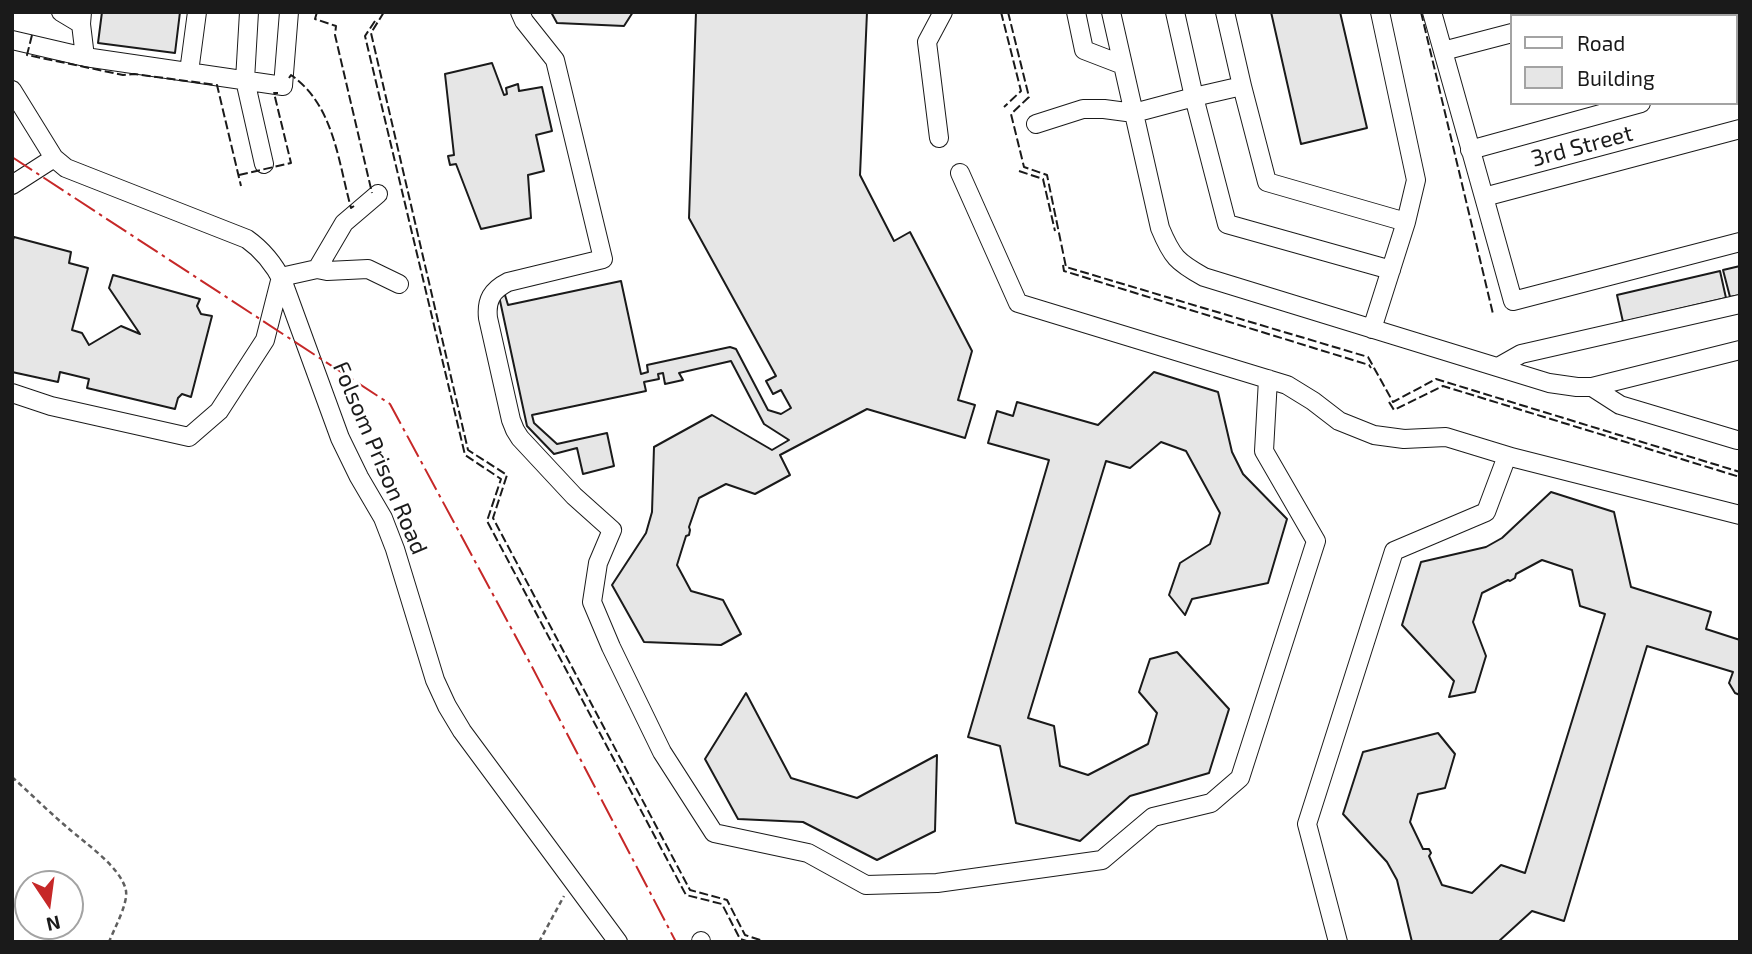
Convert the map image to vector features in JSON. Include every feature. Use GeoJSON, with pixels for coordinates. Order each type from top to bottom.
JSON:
{"type":"FeatureCollection","features":[{"type":"Feature","properties":{"kind":"street"},"geometry":{"type":"LineString","coordinates":[[61,12],[82,18],[85,57]]}},
{"type":"Feature","properties":{"kind":"street"},"geometry":{"type":"LineString","coordinates":[[189,72],[197,12]]}},
{"type":"Feature","properties":{"kind":"street"},"geometry":{"type":"LineString","coordinates":[[249,12],[245,80],[264,164]]}},
{"type":"Feature","properties":{"kind":"street"},"geometry":{"type":"LineString","coordinates":[[12,40],[85,57],[284,86],[289,12]]}},
{"type":"Feature","properties":{"kind":"street"},"geometry":{"type":"LineString","coordinates":[[520,12],[555,60],[603,258],[508,282],[493,292],[488,301],[488,318],[511,420],[515,430],[529,447],[575,496],[612,530],[598,563],[592,602],[662,752],[714,833],[808,853],[866,885],[937,883],[1102,860],[1153,817],[1210,803],[1240,778],[1316,541],[1264,451],[1268,379]]}},
{"type":"Feature","properties":{"kind":"street"},"geometry":{"type":"LineString","coordinates":[[939,138],[927,42],[943,12]]}},
{"type":"Feature","properties":{"kind":"street"},"geometry":{"type":"LineString","coordinates":[[1076,12],[1084,50],[1123,65]]}},
{"type":"Feature","properties":{"kind":"street"},"geometry":{"type":"LineString","coordinates":[[1111,12],[1160,229],[1168,248],[1183,265],[1204,277],[1549,383],[1577,387],[1592,387],[1740,350]]}},
{"type":"Feature","properties":{"kind":"street"},"geometry":{"type":"LineString","coordinates":[[1175,12],[1227,224],[1391,270]]}},
{"type":"Feature","properties":{"kind":"street"},"geometry":{"type":"LineString","coordinates":[[1225,12],[1267,182],[1406,222]]}},
{"type":"Feature","properties":{"kind":"street"},"geometry":{"type":"LineString","coordinates":[[1372,329],[1406,222],[1416,180],[1380,12]]}},
{"type":"Feature","properties":{"kind":"street"},"geometry":{"type":"LineString","coordinates":[[1432,12],[1513,301],[1740,242]]}},
{"type":"Feature","properties":{"kind":"street"},"geometry":{"type":"LineString","coordinates":[[1443,51],[1510,34]]}},
{"type":"Feature","properties":{"kind":"street"},"geometry":{"type":"LineString","coordinates":[[1037,124],[1083,109],[1134,113],[1242,86]]}},
{"type":"Feature","properties":{"kind":"street","name":"Folsom Prison Road"},"geometry":{"type":"LineString","coordinates":[[12,90],[54,158],[66,168],[247,239],[267,256],[281,277],[340,438],[383,518],[435,680],[447,706],[618,942]]}},
{"type":"Feature","properties":{"kind":"street"},"geometry":{"type":"LineString","coordinates":[[1470,150],[1634,105]]}},
{"type":"Feature","properties":{"kind":"street","name":"3rd Street"},"geometry":{"type":"LineString","coordinates":[[1484,197],[1740,129]]}},
{"type":"Feature","properties":{"kind":"street"},"geometry":{"type":"LineString","coordinates":[[12,185],[54,158]]}},
{"type":"Feature","properties":{"kind":"street"},"geometry":{"type":"LineString","coordinates":[[960,173],[1018,303],[1287,385],[1339,421],[1374,435],[1404,439],[1446,437],[1518,459]]}},
{"type":"Feature","properties":{"kind":"street"},"geometry":{"type":"LineString","coordinates":[[317,269],[344,223],[379,194]]}},
{"type":"Feature","properties":{"kind":"street"},"geometry":{"type":"LineString","coordinates":[[12,393],[51,406],[189,437],[219,411],[265,340],[281,277],[317,269],[368,269],[399,284]]}},
{"type":"Feature","properties":{"kind":"street"},"geometry":{"type":"LineString","coordinates":[[1498,367],[1521,354],[1740,304]]}},
{"type":"Feature","properties":{"kind":"street"},"geometry":{"type":"LineString","coordinates":[[1592,387],[1620,405],[1740,440]]}},
{"type":"Feature","properties":{"kind":"street"},"geometry":{"type":"LineString","coordinates":[[1338,942],[1307,824],[1394,551],[1486,512],[1507,456],[1740,515]]}},
{"type":"Feature","properties":{"kind":"path"},"geometry":{"type":"LineString","coordinates":[[12,777],[108,862],[120,878],[126,891],[125,903],[109,942]]}},
{"type":"Feature","properties":{"kind":"path"},"geometry":{"type":"LineString","coordinates":[[539,942],[572,881]]}},
{"type":"Feature","properties":{"kind":"building"},"geometry":{"type":"Polygon","coordinates":[[[102,12],[180,12],[175,53],[98,43],[102,12]]]}},
{"type":"Feature","properties":{"kind":"building"},"geometry":{"type":"Polygon","coordinates":[[[551,12],[633,12],[624,26],[557,23],[551,12]]]}},
{"type":"Feature","properties":{"kind":"building"},"geometry":{"type":"Polygon","coordinates":[[[696,12],[867,12],[860,175],[894,241],[910,232],[972,351],[958,400],[975,405],[965,438],[867,409],[780,455],[790,475],[755,494],[726,484],[699,498],[677,565],[691,591],[723,600],[741,634],[721,645],[644,642],[612,585],[646,533],[652,512],[654,447],[712,415],[772,450],[789,440],[764,424],[731,361],[679,373],[683,380],[665,384],[663,373],[658,374],[659,379],[644,382],[646,391],[532,415],[534,423],[557,444],[607,433],[614,466],[583,474],[577,448],[554,454],[527,426],[499,296],[505,295],[508,305],[621,281],[641,374],[648,372],[647,365],[730,347],[736,349],[768,410],[781,414],[791,408],[781,390],[773,394],[766,381],[776,376],[689,218],[696,12]]]}},
{"type":"Feature","properties":{"kind":"building"},"geometry":{"type":"Polygon","coordinates":[[[1271,12],[1340,12],[1367,128],[1301,144],[1271,12]]]}},
{"type":"Feature","properties":{"kind":"building"},"geometry":{"type":"Polygon","coordinates":[[[492,63],[504,95],[507,94],[506,88],[518,84],[519,91],[542,87],[552,131],[536,135],[544,171],[528,175],[531,218],[481,229],[456,164],[450,165],[448,156],[454,155],[445,74],[492,63]]]}},
{"type":"Feature","properties":{"kind":"building"},"geometry":{"type":"Polygon","coordinates":[[[14,237],[71,252],[69,263],[88,268],[72,330],[82,333],[89,345],[121,326],[140,334],[109,288],[113,275],[200,299],[197,306],[201,314],[212,316],[191,397],[182,394],[175,409],[87,388],[89,379],[60,372],[58,382],[12,372],[14,237]]]}},
{"type":"Feature","properties":{"kind":"building"},"geometry":{"type":"Polygon","coordinates":[[[1740,266],[1740,295],[1730,297],[1723,270],[1740,266]]]}},
{"type":"Feature","properties":{"kind":"building"},"geometry":{"type":"Polygon","coordinates":[[[1720,271],[1726,298],[1623,322],[1617,295],[1720,271]]]}},
{"type":"Feature","properties":{"kind":"building"},"geometry":{"type":"Polygon","coordinates":[[[1154,372],[1218,392],[1232,452],[1243,474],[1287,519],[1268,583],[1192,599],[1185,615],[1169,595],[1180,563],[1210,544],[1220,513],[1186,451],[1161,442],[1130,468],[1106,461],[1028,718],[1054,726],[1060,766],[1088,775],[1148,744],[1157,713],[1139,692],[1150,659],[1177,652],[1229,709],[1209,773],[1130,796],[1080,841],[1016,823],[1000,746],[968,737],[1049,460],[988,443],[997,411],[1013,416],[1017,402],[1098,425],[1154,372]]]}},
{"type":"Feature","properties":{"kind":"building"},"geometry":{"type":"Polygon","coordinates":[[[1551,492],[1614,512],[1631,587],[1711,612],[1706,629],[1740,640],[1740,695],[1735,693],[1729,683],[1733,672],[1647,646],[1564,921],[1532,911],[1498,942],[1412,942],[1397,880],[1387,862],[1343,814],[1363,752],[1438,733],[1455,754],[1445,788],[1418,794],[1410,822],[1423,849],[1429,849],[1429,856],[1442,885],[1472,893],[1501,865],[1525,873],[1605,614],[1580,606],[1572,570],[1542,560],[1516,574],[1510,581],[1482,593],[1473,622],[1486,656],[1475,692],[1449,697],[1454,681],[1402,625],[1421,562],[1486,547],[1502,538],[1551,492]]]}},
{"type":"Feature","properties":{"kind":"building"},"geometry":{"type":"Polygon","coordinates":[[[746,693],[791,778],[857,798],[937,755],[935,831],[877,860],[803,822],[738,819],[705,759],[746,693]]]}},
{"type":"Feature","properties":{"kind":"fence"},"geometry":{"type":"LineString","coordinates":[[317,12],[315,19],[336,26],[335,35],[372,193]]}},
{"type":"Feature","properties":{"kind":"fence"},"geometry":{"type":"LineString","coordinates":[[384,12],[371,33],[468,450],[507,475],[493,518],[690,890],[727,900],[745,935],[766,942]]}},
{"type":"Feature","properties":{"kind":"fence"},"geometry":{"type":"LineString","coordinates":[[1001,12],[1021,91],[1004,107]]}},
{"type":"Feature","properties":{"kind":"fence"},"geometry":{"type":"LineString","coordinates":[[1008,12],[1029,97],[1011,114],[1024,167],[1047,175],[1066,267],[1368,357],[1393,402],[1436,379],[1740,472]]}},
{"type":"Feature","properties":{"kind":"fence"},"geometry":{"type":"LineString","coordinates":[[1421,12],[1493,314]]}},
{"type":"Feature","properties":{"kind":"fence"},"geometry":{"type":"LineString","coordinates":[[375,21],[365,36],[465,455],[501,479],[487,521],[686,895],[722,904],[740,939],[750,942]]}},
{"type":"Feature","properties":{"kind":"fence"},"geometry":{"type":"LineString","coordinates":[[32,35],[27,55],[123,75],[134,74],[217,85],[241,186]]}},
{"type":"Feature","properties":{"kind":"fence"},"geometry":{"type":"LineString","coordinates":[[289,78],[291,75],[317,102],[338,153],[351,208],[354,206]]}},
{"type":"Feature","properties":{"kind":"fence"},"geometry":{"type":"LineString","coordinates":[[239,175],[291,163],[274,93],[278,93]]}},
{"type":"Feature","properties":{"kind":"fence"},"geometry":{"type":"LineString","coordinates":[[1019,171],[1043,179],[1055,231]]}},
{"type":"Feature","properties":{"kind":"fence"},"geometry":{"type":"LineString","coordinates":[[1063,265],[1064,271],[1369,365],[1371,368]]}},
{"type":"Feature","properties":{"kind":"fence"},"geometry":{"type":"LineString","coordinates":[[1389,402],[1394,410],[1443,386],[1740,477]]}},
{"type":"Feature","properties":{"kind":"power"},"geometry":{"type":"LineString","coordinates":[[12,157],[390,404],[676,942]]}}]}
